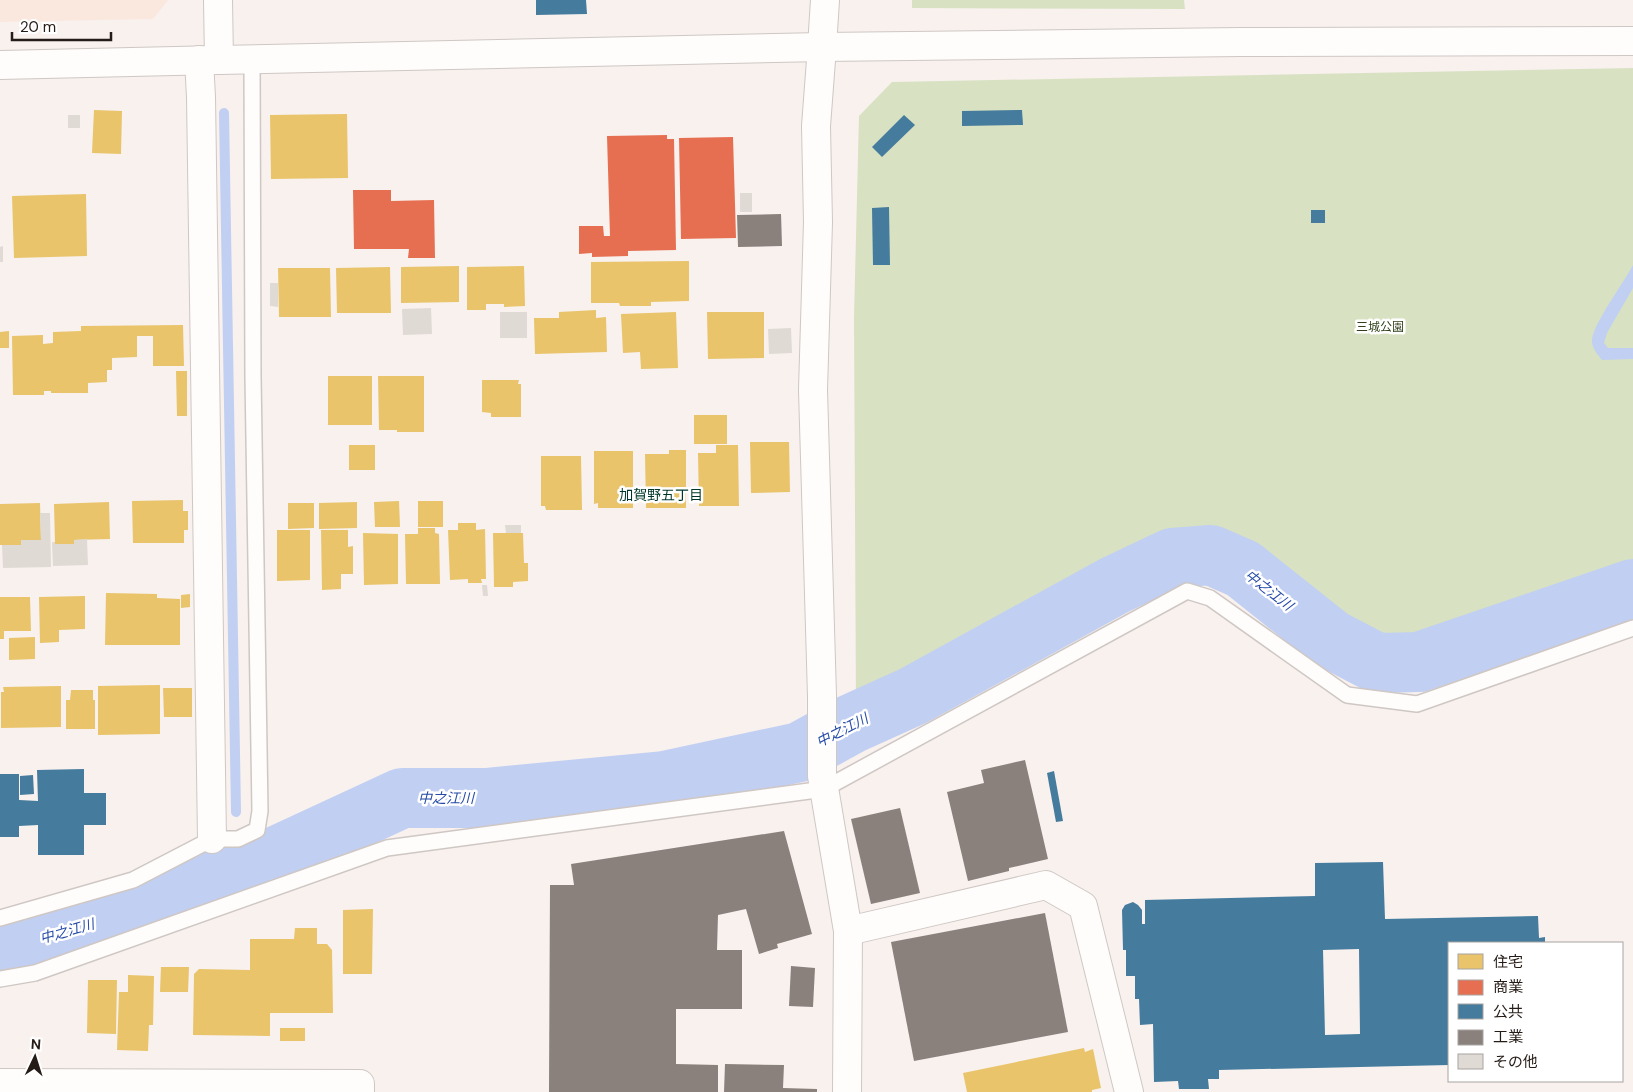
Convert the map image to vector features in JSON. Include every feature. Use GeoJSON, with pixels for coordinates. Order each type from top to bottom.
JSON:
{"type":"FeatureCollection","features":[{"type":"Feature","properties":{"kind":"street"},"geometry":{"type":"LineString","coordinates":[[212,839],[201,116],[218,0]]}},
{"type":"Feature","properties":{"kind":"street"},"geometry":{"type":"LineString","coordinates":[[825,0],[816,126],[818,222],[813,390],[823,782],[848,931],[847,1092]]}},
{"type":"Feature","properties":{"kind":"street"},"geometry":{"type":"LineString","coordinates":[[0,65],[822,47],[1240,42],[1633,41]]}},
{"type":"Feature","properties":{"kind":"street"},"geometry":{"type":"LineString","coordinates":[[848,931],[1046,885],[1082,906],[1129,1092]]}},
{"type":"Feature","properties":{"kind":"street"},"geometry":{"type":"LineString","coordinates":[[0,1083],[360,1084],[360,1092]]}},
{"type":"Feature","properties":{"kind":"lane"},"geometry":{"type":"LineString","coordinates":[[0,918],[133,880],[212,839],[238,839],[257,830],[260,811],[253,376],[252,59]]}},
{"type":"Feature","properties":{"kind":"lane"},"geometry":{"type":"LineString","coordinates":[[0,979],[35,973],[387,848],[823,782],[1187,591],[1210,598],[1347,695],[1418,704],[1633,628]]}},
{"type":"Feature","properties":{"kind":"shaded area"},"geometry":{"type":"Polygon","coordinates":[[[0,0],[168,0],[153,19],[0,22],[0,0]]]}},
{"type":"Feature","properties":{"kind":"green space"},"geometry":{"type":"Polygon","coordinates":[[[912,0],[1184,0],[1185,9],[912,8],[912,0]]]}},
{"type":"Feature","properties":{"kind":"green space","name":"三城公園"},"geometry":{"type":"Polygon","coordinates":[[[1633,68],[1633,570],[1426,644],[1342,624],[1273,557],[1171,532],[856,706],[854,318],[859,116],[892,82],[1633,68]]]}},
{"type":"Feature","properties":{"kind":"water"},"geometry":{"type":"Polygon","coordinates":[[[1633,265],[1633,288],[1607,333],[1604,343],[1608,348],[1633,348],[1633,359],[1602,360],[1592,345],[1594,331],[1633,265]]]}},
{"type":"Feature","properties":{"kind":"building: 住宅"},"geometry":{"type":"Polygon","coordinates":[[[94,110],[122,111],[121,154],[92,153],[94,110]]]}},
{"type":"Feature","properties":{"kind":"building: 住宅"},"geometry":{"type":"Polygon","coordinates":[[[347,114],[348,178],[271,179],[270,115],[347,114]]]}},
{"type":"Feature","properties":{"kind":"building: 住宅"},"geometry":{"type":"Polygon","coordinates":[[[86,194],[87,256],[14,258],[12,196],[86,194]]]}},
{"type":"Feature","properties":{"kind":"building: 住宅"},"geometry":{"type":"Polygon","coordinates":[[[689,261],[689,301],[651,302],[651,306],[620,306],[619,303],[591,303],[591,262],[689,261]]]}},
{"type":"Feature","properties":{"kind":"building: 住宅"},"geometry":{"type":"Polygon","coordinates":[[[459,266],[459,302],[401,303],[401,267],[459,266]]]}},
{"type":"Feature","properties":{"kind":"building: 住宅"},"geometry":{"type":"Polygon","coordinates":[[[524,266],[525,306],[504,307],[504,304],[486,304],[486,310],[467,310],[467,267],[524,266]]]}},
{"type":"Feature","properties":{"kind":"building: 住宅"},"geometry":{"type":"Polygon","coordinates":[[[390,267],[391,313],[337,313],[336,268],[390,267]]]}},
{"type":"Feature","properties":{"kind":"building: 住宅"},"geometry":{"type":"Polygon","coordinates":[[[278,268],[330,268],[331,317],[279,317],[278,268]]]}},
{"type":"Feature","properties":{"kind":"building: 住宅"},"geometry":{"type":"Polygon","coordinates":[[[596,310],[596,318],[606,317],[607,352],[535,354],[534,318],[559,318],[559,312],[596,310]]]}},
{"type":"Feature","properties":{"kind":"building: 住宅"},"geometry":{"type":"Polygon","coordinates":[[[676,312],[678,368],[641,369],[640,352],[623,353],[621,314],[676,312]]]}},
{"type":"Feature","properties":{"kind":"building: 住宅"},"geometry":{"type":"Polygon","coordinates":[[[707,312],[764,312],[764,358],[708,359],[707,312]]]}},
{"type":"Feature","properties":{"kind":"building: 住宅"},"geometry":{"type":"Polygon","coordinates":[[[183,325],[184,366],[153,366],[153,336],[137,336],[137,357],[112,358],[112,370],[107,370],[107,382],[88,383],[88,393],[51,393],[51,391],[44,391],[44,395],[13,395],[12,336],[43,335],[43,344],[53,343],[53,332],[81,331],[81,326],[183,325]]]}},
{"type":"Feature","properties":{"kind":"building: 住宅"},"geometry":{"type":"Polygon","coordinates":[[[9,331],[9,348],[0,348],[0,332],[9,331]]]}},
{"type":"Feature","properties":{"kind":"building: 住宅"},"geometry":{"type":"Polygon","coordinates":[[[176,371],[187,371],[187,416],[177,416],[176,371]]]}},
{"type":"Feature","properties":{"kind":"building: 住宅"},"geometry":{"type":"Polygon","coordinates":[[[328,376],[372,376],[372,425],[328,425],[328,376]]]}},
{"type":"Feature","properties":{"kind":"building: 住宅"},"geometry":{"type":"Polygon","coordinates":[[[378,376],[424,376],[424,432],[379,430],[378,376]]]}},
{"type":"Feature","properties":{"kind":"building: 住宅"},"geometry":{"type":"Polygon","coordinates":[[[482,380],[519,380],[518,384],[521,384],[521,417],[491,417],[491,413],[482,412],[482,380]]]}},
{"type":"Feature","properties":{"kind":"building: 住宅"},"geometry":{"type":"Polygon","coordinates":[[[694,415],[727,415],[727,444],[694,444],[694,415]]]}},
{"type":"Feature","properties":{"kind":"building: 住宅"},"geometry":{"type":"Polygon","coordinates":[[[750,442],[789,442],[790,492],[751,493],[750,442]]]}},
{"type":"Feature","properties":{"kind":"building: 住宅"},"geometry":{"type":"Polygon","coordinates":[[[349,445],[375,445],[375,470],[349,470],[349,445]]]}},
{"type":"Feature","properties":{"kind":"building: 住宅"},"geometry":{"type":"Polygon","coordinates":[[[716,445],[738,445],[739,506],[699,506],[698,453],[716,453],[716,445]]]}},
{"type":"Feature","properties":{"kind":"building: 住宅"},"geometry":{"type":"Polygon","coordinates":[[[669,450],[686,450],[686,508],[646,508],[645,454],[669,454],[669,450]]]}},
{"type":"Feature","properties":{"kind":"building: 住宅"},"geometry":{"type":"Polygon","coordinates":[[[594,451],[633,451],[633,508],[598,508],[598,503],[594,504],[594,451]]]}},
{"type":"Feature","properties":{"kind":"building: 住宅"},"geometry":{"type":"Polygon","coordinates":[[[541,456],[581,456],[582,510],[546,510],[545,506],[541,506],[541,456]]]}},
{"type":"Feature","properties":{"kind":"building: 住宅"},"geometry":{"type":"Polygon","coordinates":[[[183,500],[183,511],[188,511],[188,530],[184,530],[184,543],[133,543],[132,501],[183,500]]]}},
{"type":"Feature","properties":{"kind":"building: 住宅"},"geometry":{"type":"Polygon","coordinates":[[[399,501],[400,527],[375,527],[374,502],[399,501]]]}},
{"type":"Feature","properties":{"kind":"building: 住宅"},"geometry":{"type":"Polygon","coordinates":[[[418,501],[443,501],[443,527],[418,527],[418,501]]]}},
{"type":"Feature","properties":{"kind":"building: 住宅"},"geometry":{"type":"Polygon","coordinates":[[[109,502],[110,539],[74,540],[74,544],[55,544],[54,504],[109,502]]]}},
{"type":"Feature","properties":{"kind":"building: 住宅"},"geometry":{"type":"Polygon","coordinates":[[[357,502],[357,528],[319,529],[319,503],[357,502]]]}},
{"type":"Feature","properties":{"kind":"building: 住宅"},"geometry":{"type":"Polygon","coordinates":[[[40,503],[41,540],[21,540],[21,545],[0,545],[0,504],[40,503]]]}},
{"type":"Feature","properties":{"kind":"building: 住宅"},"geometry":{"type":"Polygon","coordinates":[[[288,503],[314,503],[314,528],[288,529],[288,503]]]}},
{"type":"Feature","properties":{"kind":"building: 住宅"},"geometry":{"type":"Polygon","coordinates":[[[458,523],[476,523],[476,530],[485,529],[486,579],[481,579],[482,583],[468,583],[468,579],[450,580],[448,530],[458,530],[458,523]]]}},
{"type":"Feature","properties":{"kind":"building: 住宅"},"geometry":{"type":"Polygon","coordinates":[[[418,528],[435,528],[435,533],[439,534],[440,584],[406,584],[405,534],[418,534],[418,528]]]}},
{"type":"Feature","properties":{"kind":"building: 住宅"},"geometry":{"type":"Polygon","coordinates":[[[277,530],[310,530],[310,580],[277,581],[277,530]]]}},
{"type":"Feature","properties":{"kind":"building: 住宅"},"geometry":{"type":"Polygon","coordinates":[[[321,530],[348,530],[348,547],[353,546],[353,574],[341,574],[341,589],[322,590],[321,530]]]}},
{"type":"Feature","properties":{"kind":"building: 住宅"},"geometry":{"type":"Polygon","coordinates":[[[363,533],[398,534],[398,584],[364,585],[363,533]]]}},
{"type":"Feature","properties":{"kind":"building: 住宅"},"geometry":{"type":"Polygon","coordinates":[[[493,533],[523,533],[524,563],[528,563],[528,581],[513,582],[513,587],[494,587],[493,533]]]}},
{"type":"Feature","properties":{"kind":"building: 住宅"},"geometry":{"type":"Polygon","coordinates":[[[106,593],[157,594],[157,598],[180,599],[180,645],[105,645],[106,593]]]}},
{"type":"Feature","properties":{"kind":"building: 住宅"},"geometry":{"type":"Polygon","coordinates":[[[190,594],[190,607],[181,608],[181,595],[190,594]]]}},
{"type":"Feature","properties":{"kind":"building: 住宅"},"geometry":{"type":"Polygon","coordinates":[[[85,596],[85,629],[59,630],[59,642],[40,643],[39,597],[85,596]]]}},
{"type":"Feature","properties":{"kind":"building: 住宅"},"geometry":{"type":"Polygon","coordinates":[[[0,597],[30,597],[31,631],[4,631],[4,639],[0,639],[0,597]]]}},
{"type":"Feature","properties":{"kind":"building: 住宅"},"geometry":{"type":"Polygon","coordinates":[[[35,637],[35,659],[9,660],[9,638],[35,637]]]}},
{"type":"Feature","properties":{"kind":"building: 住宅"},"geometry":{"type":"Polygon","coordinates":[[[160,685],[160,734],[98,735],[98,686],[160,685]]]}},
{"type":"Feature","properties":{"kind":"building: 住宅"},"geometry":{"type":"Polygon","coordinates":[[[61,686],[61,727],[1,728],[1,692],[4,692],[3,687],[61,686]]]}},
{"type":"Feature","properties":{"kind":"building: 住宅"},"geometry":{"type":"Polygon","coordinates":[[[163,688],[192,688],[192,717],[164,717],[163,688]]]}},
{"type":"Feature","properties":{"kind":"building: 住宅"},"geometry":{"type":"Polygon","coordinates":[[[71,690],[93,690],[95,729],[66,729],[66,700],[70,700],[71,690]]]}},
{"type":"Feature","properties":{"kind":"building: 住宅"},"geometry":{"type":"Polygon","coordinates":[[[373,909],[372,974],[343,974],[343,910],[373,909]]]}},
{"type":"Feature","properties":{"kind":"building: 住宅"},"geometry":{"type":"Polygon","coordinates":[[[295,928],[317,928],[317,944],[327,944],[332,950],[333,1013],[270,1013],[270,1036],[193,1035],[194,974],[199,969],[250,970],[250,939],[294,939],[295,928]]]}},
{"type":"Feature","properties":{"kind":"building: 住宅"},"geometry":{"type":"Polygon","coordinates":[[[161,967],[189,967],[188,992],[160,992],[161,967]]]}},
{"type":"Feature","properties":{"kind":"building: 住宅"},"geometry":{"type":"Polygon","coordinates":[[[128,975],[154,976],[153,1025],[149,1025],[148,1051],[117,1050],[119,992],[128,992],[128,975]]]}},
{"type":"Feature","properties":{"kind":"building: 住宅"},"geometry":{"type":"Polygon","coordinates":[[[88,980],[117,980],[116,1034],[87,1033],[88,980]]]}},
{"type":"Feature","properties":{"kind":"building: 住宅"},"geometry":{"type":"Polygon","coordinates":[[[280,1028],[305,1028],[305,1041],[280,1041],[280,1028]]]}},
{"type":"Feature","properties":{"kind":"building: 住宅"},"geometry":{"type":"Polygon","coordinates":[[[1084,1048],[1085,1052],[1093,1049],[1101,1088],[1092,1090],[1092,1092],[967,1092],[963,1073],[1084,1048]]]}},
{"type":"Feature","properties":{"kind":"building: 商業"},"geometry":{"type":"Polygon","coordinates":[[[667,135],[667,139],[674,139],[676,250],[628,251],[628,256],[592,257],[592,253],[579,254],[579,226],[603,226],[604,236],[610,236],[607,136],[667,135]]]}},
{"type":"Feature","properties":{"kind":"building: 商業"},"geometry":{"type":"Polygon","coordinates":[[[733,137],[736,238],[681,239],[679,138],[733,137]]]}},
{"type":"Feature","properties":{"kind":"building: 商業"},"geometry":{"type":"Polygon","coordinates":[[[353,190],[391,190],[391,201],[434,200],[435,258],[408,258],[409,249],[354,249],[353,190]]]}},
{"type":"Feature","properties":{"kind":"building: 公共"},"geometry":{"type":"Polygon","coordinates":[[[536,0],[586,0],[587,14],[536,15],[536,0]]]}},
{"type":"Feature","properties":{"kind":"building: 公共"},"geometry":{"type":"Polygon","coordinates":[[[1022,110],[1023,125],[962,126],[962,111],[1022,110]]]}},
{"type":"Feature","properties":{"kind":"building: 公共"},"geometry":{"type":"Polygon","coordinates":[[[904,115],[915,125],[882,157],[872,147],[904,115]]]}},
{"type":"Feature","properties":{"kind":"building: 公共"},"geometry":{"type":"Polygon","coordinates":[[[889,207],[890,265],[873,265],[872,208],[889,207]]]}},
{"type":"Feature","properties":{"kind":"building: 公共"},"geometry":{"type":"Polygon","coordinates":[[[1311,210],[1325,210],[1325,223],[1311,223],[1311,210]]]}},
{"type":"Feature","properties":{"kind":"building: 公共"},"geometry":{"type":"Polygon","coordinates":[[[84,769],[84,793],[106,793],[106,825],[84,825],[84,855],[38,855],[38,825],[19,826],[19,800],[38,801],[37,770],[84,769]]]}},
{"type":"Feature","properties":{"kind":"building: 公共"},"geometry":{"type":"Polygon","coordinates":[[[1054,771],[1063,821],[1056,822],[1047,773],[1054,771]]]}},
{"type":"Feature","properties":{"kind":"building: 公共"},"geometry":{"type":"Polygon","coordinates":[[[0,774],[19,774],[19,837],[0,837],[0,774]]]}},
{"type":"Feature","properties":{"kind":"building: 公共"},"geometry":{"type":"Polygon","coordinates":[[[33,775],[34,794],[20,795],[20,776],[33,775]]]}},
{"type":"Feature","properties":{"kind":"building: 公共"},"geometry":{"type":"Polygon","coordinates":[[[1383,862],[1385,919],[1538,916],[1539,938],[1545,937],[1545,942],[1448,942],[1448,1065],[1219,1070],[1219,1079],[1208,1079],[1209,1089],[1179,1089],[1178,1081],[1154,1082],[1153,1024],[1140,1025],[1139,999],[1135,999],[1135,976],[1126,976],[1126,950],[1123,950],[1122,910],[1125,905],[1133,902],[1138,905],[1142,910],[1142,924],[1145,924],[1145,900],[1315,896],[1315,863],[1383,862]],[[1359,949],[1323,950],[1325,1035],[1360,1034],[1359,949]]]}},
{"type":"Feature","properties":{"kind":"building: 工業"},"geometry":{"type":"Polygon","coordinates":[[[781,214],[782,246],[738,247],[737,215],[781,214]]]}},
{"type":"Feature","properties":{"kind":"building: 工業"},"geometry":{"type":"Polygon","coordinates":[[[1025,760],[1048,859],[1009,868],[1009,871],[968,881],[947,792],[984,783],[981,770],[1025,760]]]}},
{"type":"Feature","properties":{"kind":"building: 工業"},"geometry":{"type":"Polygon","coordinates":[[[900,808],[920,893],[871,904],[851,819],[900,808]]]}},
{"type":"Feature","properties":{"kind":"building: 工業"},"geometry":{"type":"Polygon","coordinates":[[[784,831],[812,934],[777,944],[778,948],[759,954],[746,909],[718,915],[717,950],[742,950],[742,1009],[676,1009],[676,1064],[718,1065],[718,1092],[549,1092],[550,885],[574,885],[571,864],[784,831]]]}},
{"type":"Feature","properties":{"kind":"building: 工業"},"geometry":{"type":"Polygon","coordinates":[[[1045,913],[1068,1032],[914,1061],[891,942],[1045,913]]]}},
{"type":"Feature","properties":{"kind":"building: 工業"},"geometry":{"type":"Polygon","coordinates":[[[791,966],[815,968],[813,1007],[789,1006],[791,966]]]}},
{"type":"Feature","properties":{"kind":"building: 工業"},"geometry":{"type":"Polygon","coordinates":[[[725,1064],[784,1065],[783,1088],[817,1089],[817,1092],[724,1092],[725,1064]]]}},
{"type":"Feature","properties":{"kind":"building: その他"},"geometry":{"type":"Polygon","coordinates":[[[68,115],[80,115],[80,128],[68,128],[68,115]]]}},
{"type":"Feature","properties":{"kind":"building: その他"},"geometry":{"type":"Polygon","coordinates":[[[740,193],[752,193],[752,212],[740,212],[740,193]]]}},
{"type":"Feature","properties":{"kind":"building: その他"},"geometry":{"type":"Polygon","coordinates":[[[3,246],[3,262],[0,262],[0,247],[3,246]]]}},
{"type":"Feature","properties":{"kind":"building: その他"},"geometry":{"type":"Polygon","coordinates":[[[270,283],[278,283],[278,307],[270,306],[270,283]]]}},
{"type":"Feature","properties":{"kind":"building: その他"},"geometry":{"type":"Polygon","coordinates":[[[431,308],[432,334],[403,335],[402,309],[431,308]]]}},
{"type":"Feature","properties":{"kind":"building: その他"},"geometry":{"type":"Polygon","coordinates":[[[500,312],[527,312],[527,338],[500,338],[500,312]]]}},
{"type":"Feature","properties":{"kind":"building: その他"},"geometry":{"type":"Polygon","coordinates":[[[791,328],[792,353],[769,354],[768,329],[791,328]]]}},
{"type":"Feature","properties":{"kind":"building: その他"},"geometry":{"type":"Polygon","coordinates":[[[40,513],[50,513],[51,567],[3,568],[2,545],[21,545],[21,540],[41,540],[40,513]]]}},
{"type":"Feature","properties":{"kind":"building: その他"},"geometry":{"type":"Polygon","coordinates":[[[505,525],[521,525],[521,533],[506,533],[505,525]]]}},
{"type":"Feature","properties":{"kind":"building: その他"},"geometry":{"type":"Polygon","coordinates":[[[87,539],[88,565],[53,566],[52,542],[55,542],[55,544],[74,544],[74,540],[87,539]]]}},
{"type":"Feature","properties":{"kind":"building: その他"},"geometry":{"type":"Polygon","coordinates":[[[482,585],[487,585],[488,596],[483,596],[482,585]]]}},
{"type":"Feature","properties":{"kind":"waterway"},"geometry":{"type":"LineString","coordinates":[[224,113],[236,812]]}},
{"type":"Feature","properties":{"kind":"waterway","name":"中之江川"},"geometry":{"type":"LineString","coordinates":[[0,946],[59,936],[253,867],[402,798],[486,798],[664,781],[800,752],[851,724],[913,696],[1115,585],[1172,558],[1211,555],[1243,569],[1331,639],[1377,663],[1419,662],[1633,589]]}},
{"type":"Feature","properties":{"kind":"waterway","name":"中之江川"},"geometry":{"type":"LineString","coordinates":[[237,866],[238,873]]}},
{"type":"Feature","properties":{"kind":"district","name":"加賀野五丁目"},"geometry":{"type":"Point","coordinates":[661,495]}}]}
